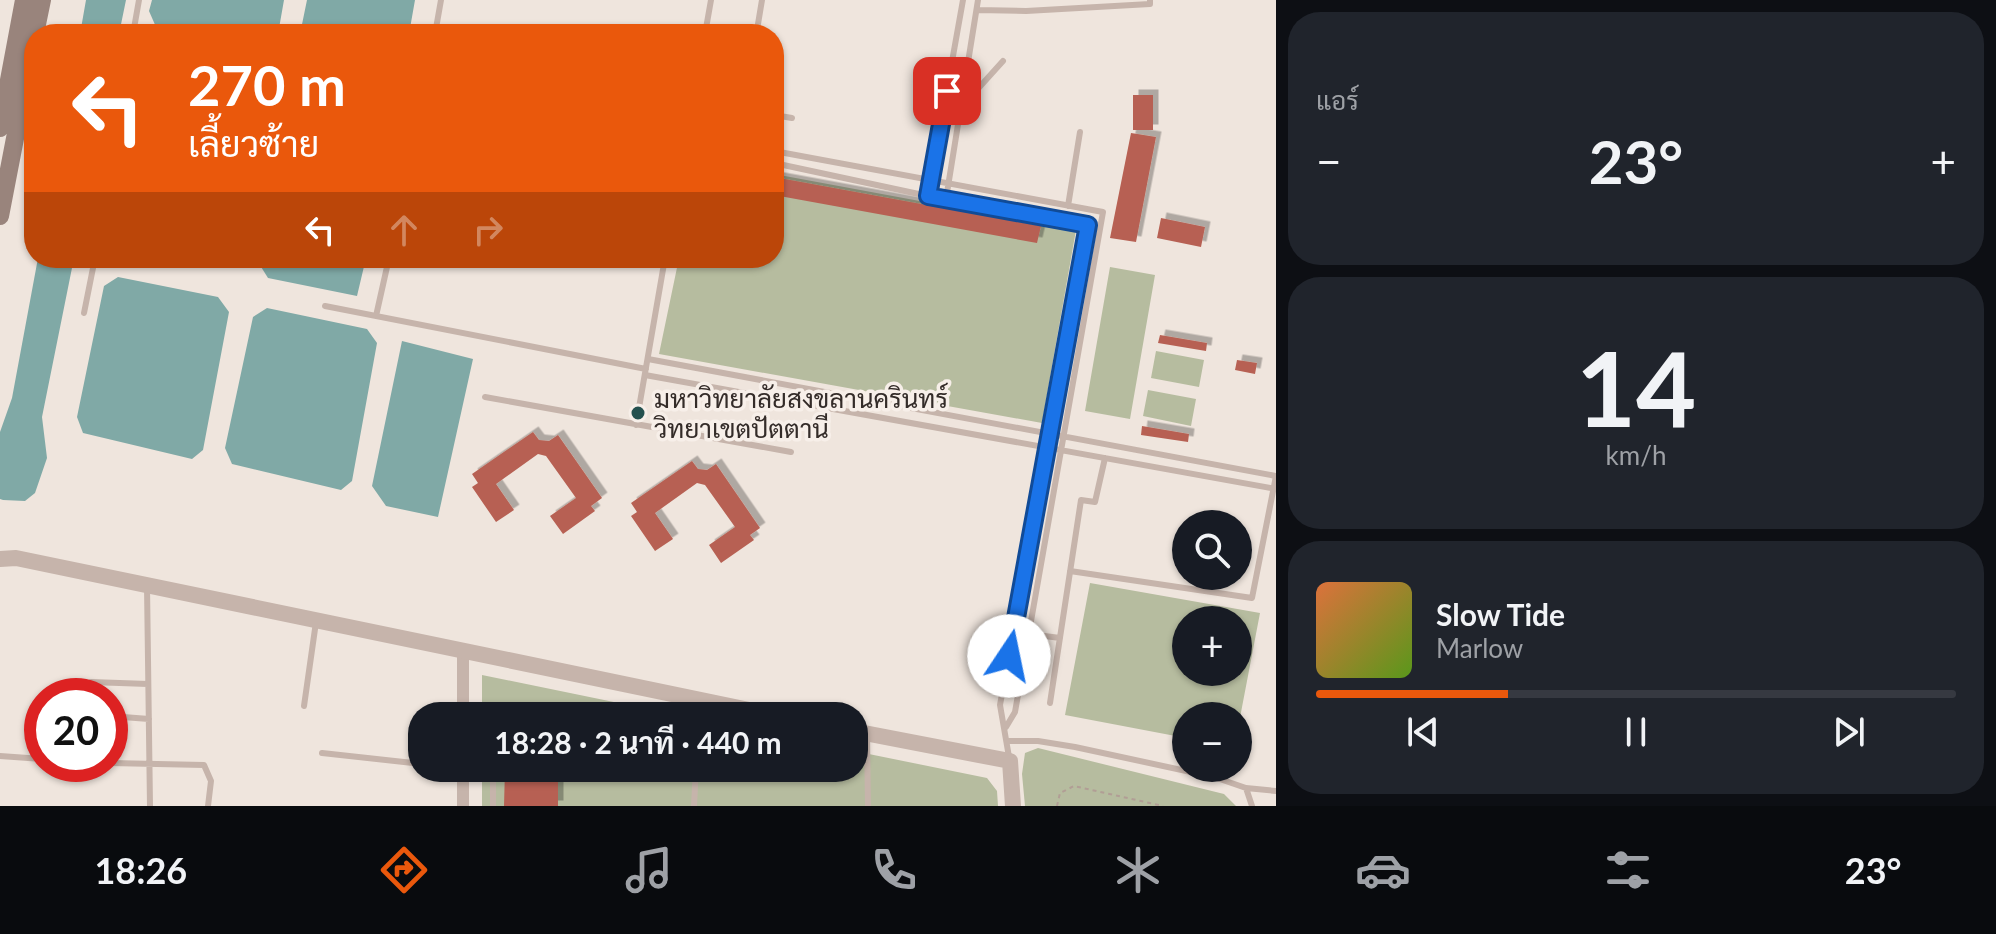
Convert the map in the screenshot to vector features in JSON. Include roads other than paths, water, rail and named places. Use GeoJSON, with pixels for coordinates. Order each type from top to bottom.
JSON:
{"type":"FeatureCollection","features":[{"type":"Feature","properties":{"kind":"main road"},"geometry":{"type":"LineString","coordinates":[[0,128],[24,0]]}},
{"type":"Feature","properties":{"kind":"main road"},"geometry":{"type":"LineString","coordinates":[[37,24],[42,0]]}},
{"type":"Feature","properties":{"kind":"main road"},"geometry":{"type":"LineString","coordinates":[[0,216],[4,178],[24,84]]}},
{"type":"Feature","properties":{"kind":"street"},"geometry":{"type":"LineString","coordinates":[[0,550],[8,559],[463,650],[675,702]]}},
{"type":"Feature","properties":{"kind":"street"},"geometry":{"type":"LineString","coordinates":[[463,650],[463,702]]}},
{"type":"Feature","properties":{"kind":"street"},"geometry":{"type":"LineString","coordinates":[[868,734],[1010,761],[1013,806]]}},
{"type":"Feature","properties":{"kind":"street"},"geometry":{"type":"LineString","coordinates":[[461,782],[463,806]]}},
{"type":"Feature","properties":{"kind":"lane"},"geometry":{"type":"LineString","coordinates":[[135,24],[139,0]]}},
{"type":"Feature","properties":{"kind":"lane"},"geometry":{"type":"LineString","coordinates":[[437,24],[441,0]]}},
{"type":"Feature","properties":{"kind":"lane"},"geometry":{"type":"LineString","coordinates":[[707,24],[711,0]]}},
{"type":"Feature","properties":{"kind":"lane"},"geometry":{"type":"LineString","coordinates":[[758,24],[762,0]]}},
{"type":"Feature","properties":{"kind":"lane"},"geometry":{"type":"LineString","coordinates":[[928,196],[963,0]]}},
{"type":"Feature","properties":{"kind":"lane"},"geometry":{"type":"LineString","coordinates":[[946,199],[978,0]]}},
{"type":"Feature","properties":{"kind":"lane"},"geometry":{"type":"LineString","coordinates":[[1067,0],[1068,9]]}},
{"type":"Feature","properties":{"kind":"lane"},"geometry":{"type":"LineString","coordinates":[[977,10],[1068,9],[1150,4],[1150,0]]}},
{"type":"Feature","properties":{"kind":"lane"},"geometry":{"type":"LineString","coordinates":[[947,91],[975,92],[1003,61]]}},
{"type":"Feature","properties":{"kind":"lane"},"geometry":{"type":"LineString","coordinates":[[784,117],[792,118]]}},
{"type":"Feature","properties":{"kind":"lane"},"geometry":{"type":"LineString","coordinates":[[1068,206],[1080,132]]}},
{"type":"Feature","properties":{"kind":"lane"},"geometry":{"type":"LineString","coordinates":[[784,153],[1103,212],[1015,712],[1006,727]]}},
{"type":"Feature","properties":{"kind":"lane"},"geometry":{"type":"LineString","coordinates":[[784,165],[928,196],[1088,225],[1000,705],[1010,761]]}},
{"type":"Feature","properties":{"kind":"lane"},"geometry":{"type":"LineString","coordinates":[[84,313],[93,268]]}},
{"type":"Feature","properties":{"kind":"lane"},"geometry":{"type":"LineString","coordinates":[[376,316],[387,268]]}},
{"type":"Feature","properties":{"kind":"lane"},"geometry":{"type":"LineString","coordinates":[[636,425],[663,268]]}},
{"type":"Feature","properties":{"kind":"lane"},"geometry":{"type":"LineString","coordinates":[[325,306],[645,372],[1274,488]]}},
{"type":"Feature","properties":{"kind":"lane"},"geometry":{"type":"LineString","coordinates":[[1066,344],[1080,346]]}},
{"type":"Feature","properties":{"kind":"lane"},"geometry":{"type":"LineString","coordinates":[[648,359],[1276,476],[1252,598],[1070,571]]}},
{"type":"Feature","properties":{"kind":"lane"},"geometry":{"type":"LineString","coordinates":[[485,397],[791,452]]}},
{"type":"Feature","properties":{"kind":"lane"},"geometry":{"type":"LineString","coordinates":[[1050,703],[1081,500],[1095,502],[1105,458]]}},
{"type":"Feature","properties":{"kind":"lane"},"geometry":{"type":"LineString","coordinates":[[147,586],[150,806]]}},
{"type":"Feature","properties":{"kind":"lane"},"geometry":{"type":"LineString","coordinates":[[304,706],[316,622]]}},
{"type":"Feature","properties":{"kind":"lane"},"geometry":{"type":"LineString","coordinates":[[1014,632],[1060,638]]}},
{"type":"Feature","properties":{"kind":"lane"},"geometry":{"type":"LineString","coordinates":[[128,683],[148,684]]}},
{"type":"Feature","properties":{"kind":"lane"},"geometry":{"type":"LineString","coordinates":[[128,717],[149,719]]}},
{"type":"Feature","properties":{"kind":"lane"},"geometry":{"type":"LineString","coordinates":[[1008,741],[1038,741],[1075,747],[1214,777],[1246,788],[1276,791]]}},
{"type":"Feature","properties":{"kind":"lane"},"geometry":{"type":"LineString","coordinates":[[322,753],[408,762]]}},
{"type":"Feature","properties":{"kind":"lane"},"geometry":{"type":"LineString","coordinates":[[0,756],[24,758]]}},
{"type":"Feature","properties":{"kind":"lane"},"geometry":{"type":"LineString","coordinates":[[128,764],[204,765],[211,781],[208,806]]}},
{"type":"Feature","properties":{"kind":"lane"},"geometry":{"type":"LineString","coordinates":[[493,782],[493,806]]}},
{"type":"Feature","properties":{"kind":"lane"},"geometry":{"type":"LineString","coordinates":[[694,806],[695,782]]}},
{"type":"Feature","properties":{"kind":"lane"},"geometry":{"type":"LineString","coordinates":[[865,782],[868,806]]}},
{"type":"Feature","properties":{"kind":"lane"},"geometry":{"type":"LineString","coordinates":[[1246,788],[1252,806]]}},
{"type":"Feature","properties":{"kind":"water"},"geometry":{"type":"Polygon","coordinates":[[[86,0],[126,0],[121,24],[82,24],[86,0]]]}},
{"type":"Feature","properties":{"kind":"water"},"geometry":{"type":"Polygon","coordinates":[[[152,0],[284,0],[280,24],[155,24],[149,11],[152,0]]]}},
{"type":"Feature","properties":{"kind":"water"},"geometry":{"type":"Polygon","coordinates":[[[307,0],[415,0],[411,24],[302,24],[307,0]]]}},
{"type":"Feature","properties":{"kind":"water"},"geometry":{"type":"Polygon","coordinates":[[[36,268],[72,268],[42,417],[47,458],[35,493],[25,501],[0,499],[0,432],[12,398],[36,268]]]}},
{"type":"Feature","properties":{"kind":"water"},"geometry":{"type":"Polygon","coordinates":[[[262,268],[364,268],[357,296],[268,278],[262,268]]]}},
{"type":"Feature","properties":{"kind":"water"},"geometry":{"type":"Polygon","coordinates":[[[118,277],[218,297],[229,312],[203,450],[192,459],[83,433],[77,417],[104,286],[118,277]]]}},
{"type":"Feature","properties":{"kind":"water"},"geometry":{"type":"Polygon","coordinates":[[[267,308],[367,329],[377,343],[352,481],[341,490],[232,464],[225,448],[253,317],[267,308]]]}},
{"type":"Feature","properties":{"kind":"water"},"geometry":{"type":"Polygon","coordinates":[[[402,341],[473,359],[438,517],[386,506],[372,486],[402,341]]]}},
{"type":"Feature","properties":{"kind":"place","name":"มหาวิทยาลัยสงขลานครินทร์ วิทยาเขตปัตตานี"},"geometry":{"type":"Point","coordinates":[638,413]}}]}
